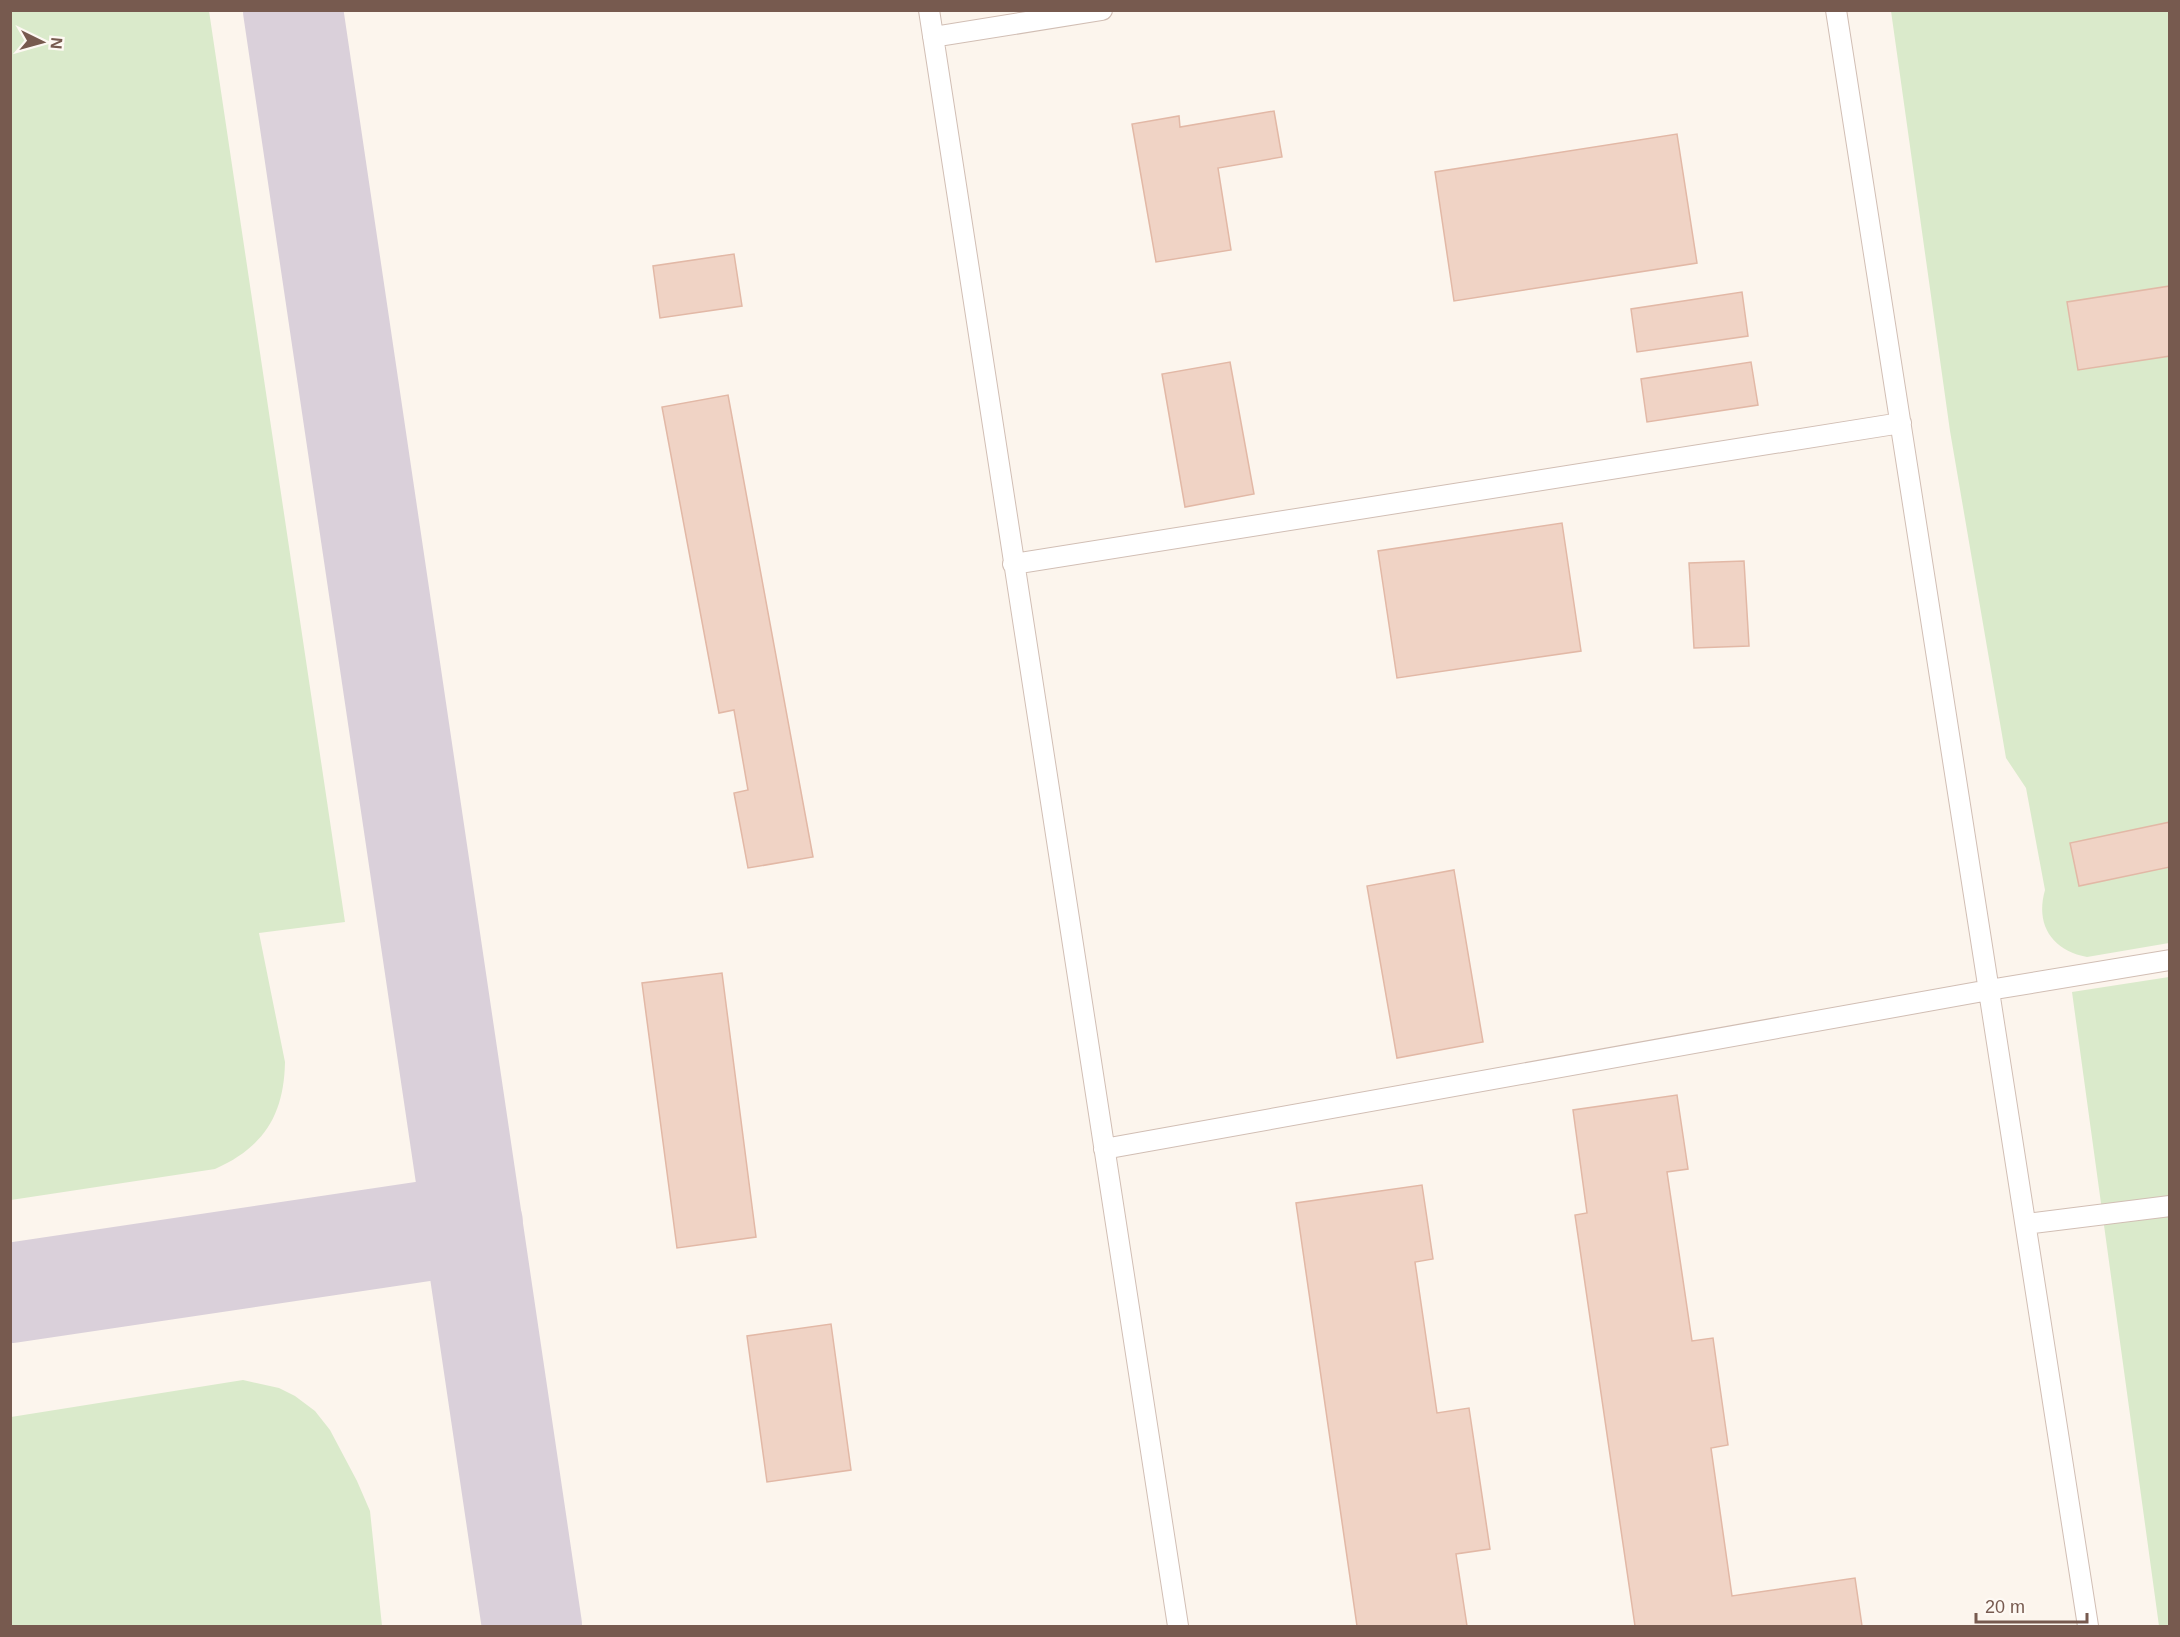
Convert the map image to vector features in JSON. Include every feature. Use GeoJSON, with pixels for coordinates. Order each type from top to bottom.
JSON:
{"type":"FeatureCollection","features":[{"type":"Feature","properties":{"kind":"lane"},"geometry":{"type":"LineString","coordinates":[[929,10],[1178,1626]]}},
{"type":"Feature","properties":{"kind":"lane"},"geometry":{"type":"LineString","coordinates":[[933,37],[1102,10]]}},
{"type":"Feature","properties":{"kind":"lane"},"geometry":{"type":"LineString","coordinates":[[1836,10],[2088,1626]]}},
{"type":"Feature","properties":{"kind":"lane"},"geometry":{"type":"LineString","coordinates":[[1013,564],[1901,423]]}},
{"type":"Feature","properties":{"kind":"lane"},"geometry":{"type":"LineString","coordinates":[[1104,1149],[1989,990],[2169,960]]}},
{"type":"Feature","properties":{"kind":"lane"},"geometry":{"type":"LineString","coordinates":[[2026,1224],[2169,1206]]}},
{"type":"Feature","properties":{"kind":"green space"},"geometry":{"type":"Polygon","coordinates":[[[11,10],[209,11],[345,922],[259,933],[285,1062],[284,1081],[281,1098],[268,1127],[246,1150],[215,1169],[11,1200],[11,10]]]}},
{"type":"Feature","properties":{"kind":"green space"},"geometry":{"type":"Polygon","coordinates":[[[1891,11],[2169,11],[2169,943],[2087,957],[2075,954],[2056,942],[2045,925],[2042,903],[2045,890],[2026,788],[2006,758],[1950,431],[1891,11]]]}},
{"type":"Feature","properties":{"kind":"green space"},"geometry":{"type":"Polygon","coordinates":[[[2169,977],[2169,1626],[2159,1626],[2072,992],[2169,977]]]}},
{"type":"Feature","properties":{"kind":"green space"},"geometry":{"type":"Polygon","coordinates":[[[243,1380],[279,1388],[295,1396],[315,1411],[330,1430],[370,1511],[382,1626],[11,1626],[11,1417],[243,1380]]]}},
{"type":"Feature","properties":{"kind":"building"},"geometry":{"type":"Polygon","coordinates":[[[1274,111],[1282,157],[1218,168],[1231,250],[1156,262],[1132,124],[1179,116],[1180,127],[1274,111]]]}},
{"type":"Feature","properties":{"kind":"building"},"geometry":{"type":"Polygon","coordinates":[[[1677,134],[1697,263],[1454,301],[1435,172],[1677,134]]]}},
{"type":"Feature","properties":{"kind":"building"},"geometry":{"type":"Polygon","coordinates":[[[734,254],[742,306],[660,318],[653,266],[734,254]]]}},
{"type":"Feature","properties":{"kind":"building"},"geometry":{"type":"Polygon","coordinates":[[[2170,286],[2170,356],[2078,370],[2067,302],[2170,286]]]}},
{"type":"Feature","properties":{"kind":"building"},"geometry":{"type":"Polygon","coordinates":[[[1742,292],[1748,336],[1637,352],[1631,309],[1742,292]]]}},
{"type":"Feature","properties":{"kind":"building"},"geometry":{"type":"Polygon","coordinates":[[[1230,362],[1254,494],[1185,507],[1162,374],[1230,362]]]}},
{"type":"Feature","properties":{"kind":"building"},"geometry":{"type":"Polygon","coordinates":[[[1751,362],[1758,405],[1647,422],[1641,379],[1751,362]]]}},
{"type":"Feature","properties":{"kind":"building"},"geometry":{"type":"Polygon","coordinates":[[[728,395],[813,857],[748,868],[734,793],[748,790],[734,710],[719,713],[662,407],[728,395]]]}},
{"type":"Feature","properties":{"kind":"building"},"geometry":{"type":"Polygon","coordinates":[[[1562,523],[1581,651],[1397,678],[1378,551],[1562,523]]]}},
{"type":"Feature","properties":{"kind":"building"},"geometry":{"type":"Polygon","coordinates":[[[1744,561],[1749,646],[1694,648],[1689,563],[1744,561]]]}},
{"type":"Feature","properties":{"kind":"building"},"geometry":{"type":"Polygon","coordinates":[[[2170,822],[2170,867],[2079,886],[2070,843],[2170,822]]]}},
{"type":"Feature","properties":{"kind":"building"},"geometry":{"type":"Polygon","coordinates":[[[1454,870],[1483,1042],[1397,1058],[1367,886],[1454,870]]]}},
{"type":"Feature","properties":{"kind":"building"},"geometry":{"type":"Polygon","coordinates":[[[722,973],[756,1237],[677,1248],[642,983],[722,973]]]}},
{"type":"Feature","properties":{"kind":"building"},"geometry":{"type":"Polygon","coordinates":[[[1677,1095],[1688,1169],[1667,1172],[1692,1341],[1713,1338],[1728,1445],[1711,1448],[1732,1596],[1855,1578],[1862,1626],[1635,1626],[1575,1215],[1587,1213],[1573,1110],[1677,1095]]]}},
{"type":"Feature","properties":{"kind":"building"},"geometry":{"type":"Polygon","coordinates":[[[1422,1185],[1433,1259],[1415,1262],[1437,1413],[1469,1408],[1490,1549],[1456,1554],[1467,1626],[1357,1626],[1296,1203],[1422,1185]]]}},
{"type":"Feature","properties":{"kind":"building"},"geometry":{"type":"Polygon","coordinates":[[[831,1324],[851,1470],[767,1482],[747,1336],[831,1324]]]}},
{"type":"Feature","properties":{"kind":"taxiway"},"geometry":{"type":"LineString","coordinates":[[293,10],[532,1626]]}},
{"type":"Feature","properties":{"kind":"taxiway"},"geometry":{"type":"LineString","coordinates":[[10,1293],[473,1224]]}}]}
